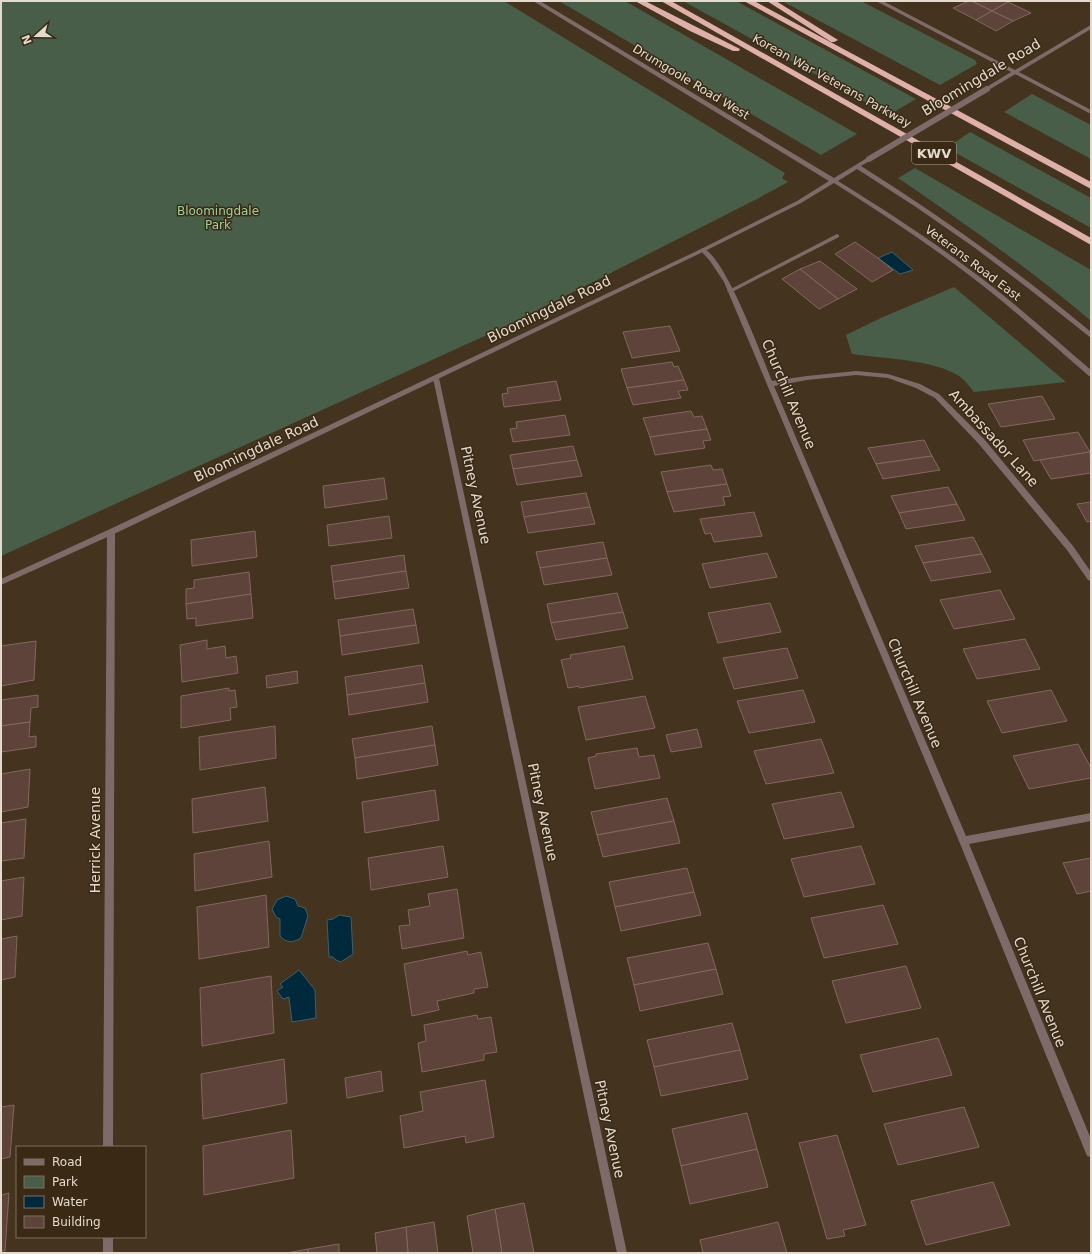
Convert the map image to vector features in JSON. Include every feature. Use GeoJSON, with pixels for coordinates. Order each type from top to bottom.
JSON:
{"type":"FeatureCollection","features":[{"type":"Feature","properties":{"kind":"highway"},"geometry":{"type":"LineString","coordinates":[[639,1],[693,29],[816,86]]}},
{"type":"Feature","properties":{"kind":"highway","name":"Korean War Veterans Parkway"},"geometry":{"type":"LineString","coordinates":[[665,1],[1091,242]]}},
{"type":"Feature","properties":{"kind":"highway"},"geometry":{"type":"LineString","coordinates":[[748,1],[1091,186]]}},
{"type":"Feature","properties":{"kind":"highway"},"geometry":{"type":"LineString","coordinates":[[771,1],[801,18],[912,90]]}},
{"type":"Feature","properties":{"kind":"highway"},"geometry":{"type":"LineString","coordinates":[[1052,220],[1091,245]]}},
{"type":"Feature","properties":{"kind":"street","name":"Drumgoole Road West"},"geometry":{"type":"LineString","coordinates":[[536,1],[834,180]]}},
{"type":"Feature","properties":{"kind":"street"},"geometry":{"type":"LineString","coordinates":[[879,1],[1091,112]]}},
{"type":"Feature","properties":{"kind":"street","name":"Bloomingdale Road"},"geometry":{"type":"LineString","coordinates":[[1,582],[111,532],[436,378],[703,250],[799,202],[1091,27]]}},
{"type":"Feature","properties":{"kind":"street","name":"Veterans Road East"},"geometry":{"type":"LineString","coordinates":[[857,166],[917,204],[975,244],[1044,297],[1091,336]]}},
{"type":"Feature","properties":{"kind":"street","name":"Veterans Road East"},"geometry":{"type":"LineString","coordinates":[[834,180],[901,223],[967,270],[1032,322],[1091,374]]}},
{"type":"Feature","properties":{"kind":"street"},"geometry":{"type":"LineString","coordinates":[[730,291],[838,236]]}},
{"type":"Feature","properties":{"kind":"street","name":"Churchill Avenue"},"geometry":{"type":"LineString","coordinates":[[703,250],[720,271],[730,291],[963,841],[1091,1152]]}},
{"type":"Feature","properties":{"kind":"street","name":"Ambassador Lane"},"geometry":{"type":"LineString","coordinates":[[770,384],[807,378],[856,373],[888,376],[918,386],[937,396],[981,441],[1070,548],[1091,578]]}},
{"type":"Feature","properties":{"kind":"street","name":"Pitney Avenue"},"geometry":{"type":"LineString","coordinates":[[436,378],[622,1253]]}},
{"type":"Feature","properties":{"kind":"street","name":"Herrick Avenue"},"geometry":{"type":"LineString","coordinates":[[108,1146],[111,532]]}},
{"type":"Feature","properties":{"kind":"street"},"geometry":{"type":"LineString","coordinates":[[963,841],[1091,817]]}},
{"type":"Feature","properties":{"kind":"street"},"geometry":{"type":"LineString","coordinates":[[108,1238],[108,1253]]}},
{"type":"Feature","properties":{"kind":"green space","name":"Bloomingdale Park"},"geometry":{"type":"Polygon","coordinates":[[[1,1],[504,1],[785,173],[782,178],[788,182],[500,329],[1,556],[1,1]]]}},
{"type":"Feature","properties":{"kind":"green space"},"geometry":{"type":"Polygon","coordinates":[[[559,1],[625,1],[857,134],[821,155],[559,1]]]}},
{"type":"Feature","properties":{"kind":"green space"},"geometry":{"type":"Polygon","coordinates":[[[683,1],[736,1],[916,99],[889,115],[683,1]]]}},
{"type":"Feature","properties":{"kind":"green space"},"geometry":{"type":"Polygon","coordinates":[[[782,1],[861,1],[975,60],[977,64],[940,85],[782,1]]]}},
{"type":"Feature","properties":{"kind":"green space"},"geometry":{"type":"Polygon","coordinates":[[[1032,94],[1091,125],[1091,159],[1004,112],[1032,94]]]}},
{"type":"Feature","properties":{"kind":"green space"},"geometry":{"type":"Polygon","coordinates":[[[970,132],[1091,198],[1091,228],[947,148],[970,132]]]}},
{"type":"Feature","properties":{"kind":"green space"},"geometry":{"type":"Polygon","coordinates":[[[915,168],[1091,270],[1091,321],[1021,265],[898,178],[915,168]]]}},
{"type":"Feature","properties":{"kind":"green space"},"geometry":{"type":"Polygon","coordinates":[[[954,287],[1066,382],[974,392],[959,376],[936,366],[907,360],[852,354],[846,335],[883,317],[954,287]]]}},
{"type":"Feature","properties":{"kind":"water"},"geometry":{"type":"Polygon","coordinates":[[[892,252],[913,270],[900,274],[878,258],[892,252]]]}},
{"type":"Feature","properties":{"kind":"water"},"geometry":{"type":"Polygon","coordinates":[[[286,896],[295,899],[298,906],[305,908],[308,916],[301,938],[295,941],[287,941],[280,936],[280,919],[276,917],[272,909],[277,900],[286,896]]]}},
{"type":"Feature","properties":{"kind":"water"},"geometry":{"type":"Polygon","coordinates":[[[339,915],[351,917],[353,954],[341,962],[333,957],[329,957],[327,920],[333,919],[339,915]]]}},
{"type":"Feature","properties":{"kind":"water"},"geometry":{"type":"Polygon","coordinates":[[[299,970],[315,990],[316,1018],[292,1022],[289,997],[283,999],[277,991],[283,987],[280,984],[299,970]]]}},
{"type":"Feature","properties":{"kind":"building"},"geometry":{"type":"Polygon","coordinates":[[[969,1],[992,11],[976,20],[953,8],[969,1]]]}},
{"type":"Feature","properties":{"kind":"building"},"geometry":{"type":"Polygon","coordinates":[[[972,1],[1006,1],[1008,2],[992,11],[972,1]]]}},
{"type":"Feature","properties":{"kind":"building"},"geometry":{"type":"Polygon","coordinates":[[[1008,2],[1031,13],[1013,21],[992,11],[1008,2]]]}},
{"type":"Feature","properties":{"kind":"building"},"geometry":{"type":"Polygon","coordinates":[[[992,11],[1013,21],[996,31],[976,20],[992,11]]]}},
{"type":"Feature","properties":{"kind":"building"},"geometry":{"type":"Polygon","coordinates":[[[855,242],[893,270],[872,282],[835,254],[855,242]]]}},
{"type":"Feature","properties":{"kind":"building"},"geometry":{"type":"Polygon","coordinates":[[[820,261],[857,289],[838,299],[800,269],[820,261]]]}},
{"type":"Feature","properties":{"kind":"building"},"geometry":{"type":"Polygon","coordinates":[[[800,269],[838,299],[819,309],[782,279],[800,269]]]}},
{"type":"Feature","properties":{"kind":"building"},"geometry":{"type":"Polygon","coordinates":[[[670,326],[680,351],[632,358],[623,332],[670,326]]]}},
{"type":"Feature","properties":{"kind":"building"},"geometry":{"type":"Polygon","coordinates":[[[672,362],[674,367],[678,366],[684,380],[627,388],[621,369],[672,362]]]}},
{"type":"Feature","properties":{"kind":"building"},"geometry":{"type":"Polygon","coordinates":[[[684,380],[688,390],[678,391],[681,398],[633,405],[627,388],[684,380]]]}},
{"type":"Feature","properties":{"kind":"building"},"geometry":{"type":"Polygon","coordinates":[[[556,381],[561,400],[504,407],[502,394],[508,393],[507,388],[556,381]]]}},
{"type":"Feature","properties":{"kind":"building"},"geometry":{"type":"Polygon","coordinates":[[[1042,396],[1055,419],[1001,427],[988,404],[1042,396]]]}},
{"type":"Feature","properties":{"kind":"building"},"geometry":{"type":"Polygon","coordinates":[[[691,411],[694,417],[702,416],[707,429],[650,437],[643,418],[691,411]]]}},
{"type":"Feature","properties":{"kind":"building"},"geometry":{"type":"Polygon","coordinates":[[[565,415],[570,435],[513,442],[510,429],[517,428],[516,422],[565,415]]]}},
{"type":"Feature","properties":{"kind":"building"},"geometry":{"type":"Polygon","coordinates":[[[707,429],[711,440],[703,441],[705,448],[655,455],[650,437],[707,429]]]}},
{"type":"Feature","properties":{"kind":"building"},"geometry":{"type":"Polygon","coordinates":[[[1078,432],[1090,452],[1034,461],[1023,440],[1078,432]]]}},
{"type":"Feature","properties":{"kind":"building"},"geometry":{"type":"Polygon","coordinates":[[[924,440],[932,456],[876,464],[868,448],[924,440]]]}},
{"type":"Feature","properties":{"kind":"building"},"geometry":{"type":"Polygon","coordinates":[[[573,446],[577,460],[513,469],[510,455],[573,446]]]}},
{"type":"Feature","properties":{"kind":"building"},"geometry":{"type":"Polygon","coordinates":[[[1090,452],[1091,473],[1051,479],[1040,460],[1090,452]]]}},
{"type":"Feature","properties":{"kind":"building"},"geometry":{"type":"Polygon","coordinates":[[[932,456],[940,470],[883,479],[876,464],[932,456]]]}},
{"type":"Feature","properties":{"kind":"building"},"geometry":{"type":"Polygon","coordinates":[[[577,460],[582,476],[517,485],[513,469],[577,460]]]}},
{"type":"Feature","properties":{"kind":"building"},"geometry":{"type":"Polygon","coordinates":[[[711,465],[713,470],[722,469],[727,484],[667,492],[661,472],[711,465]]]}},
{"type":"Feature","properties":{"kind":"building"},"geometry":{"type":"Polygon","coordinates":[[[384,478],[387,499],[325,508],[323,486],[384,478]]]}},
{"type":"Feature","properties":{"kind":"building"},"geometry":{"type":"Polygon","coordinates":[[[727,484],[731,496],[723,497],[725,505],[674,512],[667,492],[727,484]]]}},
{"type":"Feature","properties":{"kind":"building"},"geometry":{"type":"Polygon","coordinates":[[[948,487],[957,504],[899,513],[891,496],[948,487]]]}},
{"type":"Feature","properties":{"kind":"building"},"geometry":{"type":"Polygon","coordinates":[[[586,493],[590,507],[524,517],[521,502],[586,493]]]}},
{"type":"Feature","properties":{"kind":"building"},"geometry":{"type":"Polygon","coordinates":[[[1091,502],[1091,521],[1087,522],[1077,504],[1091,502]]]}},
{"type":"Feature","properties":{"kind":"building"},"geometry":{"type":"Polygon","coordinates":[[[957,504],[965,520],[906,529],[899,513],[957,504]]]}},
{"type":"Feature","properties":{"kind":"building"},"geometry":{"type":"Polygon","coordinates":[[[590,507],[595,524],[528,533],[524,517],[590,507]]]}},
{"type":"Feature","properties":{"kind":"building"},"geometry":{"type":"Polygon","coordinates":[[[754,512],[762,536],[714,542],[711,533],[705,534],[700,519],[754,512]]]}},
{"type":"Feature","properties":{"kind":"building"},"geometry":{"type":"Polygon","coordinates":[[[389,516],[392,538],[329,546],[327,525],[389,516]]]}},
{"type":"Feature","properties":{"kind":"building"},"geometry":{"type":"Polygon","coordinates":[[[255,531],[257,557],[192,566],[191,540],[255,531]]]}},
{"type":"Feature","properties":{"kind":"building"},"geometry":{"type":"Polygon","coordinates":[[[973,537],[982,554],[923,563],[915,546],[973,537]]]}},
{"type":"Feature","properties":{"kind":"building"},"geometry":{"type":"Polygon","coordinates":[[[603,542],[607,558],[540,568],[536,552],[603,542]]]}},
{"type":"Feature","properties":{"kind":"building"},"geometry":{"type":"Polygon","coordinates":[[[767,553],[777,577],[710,588],[702,564],[767,553]]]}},
{"type":"Feature","properties":{"kind":"building"},"geometry":{"type":"Polygon","coordinates":[[[982,554],[991,572],[931,581],[923,563],[982,554]]]}},
{"type":"Feature","properties":{"kind":"building"},"geometry":{"type":"Polygon","coordinates":[[[404,555],[406,571],[333,582],[331,566],[404,555]]]}},
{"type":"Feature","properties":{"kind":"building"},"geometry":{"type":"Polygon","coordinates":[[[607,558],[612,575],[544,585],[540,568],[607,558]]]}},
{"type":"Feature","properties":{"kind":"building"},"geometry":{"type":"Polygon","coordinates":[[[406,571],[409,588],[335,599],[333,582],[406,571]]]}},
{"type":"Feature","properties":{"kind":"building"},"geometry":{"type":"Polygon","coordinates":[[[249,572],[251,594],[186,604],[186,589],[194,588],[194,580],[249,572]]]}},
{"type":"Feature","properties":{"kind":"building"},"geometry":{"type":"Polygon","coordinates":[[[1000,590],[1015,619],[954,629],[940,600],[1000,590]]]}},
{"type":"Feature","properties":{"kind":"building"},"geometry":{"type":"Polygon","coordinates":[[[617,593],[623,612],[551,623],[547,604],[617,593]]]}},
{"type":"Feature","properties":{"kind":"building"},"geometry":{"type":"Polygon","coordinates":[[[251,594],[253,618],[196,626],[196,618],[187,619],[186,604],[251,594]]]}},
{"type":"Feature","properties":{"kind":"building"},"geometry":{"type":"Polygon","coordinates":[[[770,603],[781,632],[718,643],[708,613],[770,603]]]}},
{"type":"Feature","properties":{"kind":"building"},"geometry":{"type":"Polygon","coordinates":[[[413,609],[416,625],[340,636],[338,620],[413,609]]]}},
{"type":"Feature","properties":{"kind":"building"},"geometry":{"type":"Polygon","coordinates":[[[623,612],[628,628],[556,640],[551,623],[623,612]]]}},
{"type":"Feature","properties":{"kind":"building"},"geometry":{"type":"Polygon","coordinates":[[[416,625],[419,643],[342,655],[340,636],[416,625]]]}},
{"type":"Feature","properties":{"kind":"building"},"geometry":{"type":"Polygon","coordinates":[[[1025,639],[1040,669],[977,679],[963,649],[1025,639]]]}},
{"type":"Feature","properties":{"kind":"building"},"geometry":{"type":"Polygon","coordinates":[[[207,640],[207,649],[225,646],[226,658],[236,656],[238,673],[182,682],[180,645],[207,640]]]}},
{"type":"Feature","properties":{"kind":"building"},"geometry":{"type":"Polygon","coordinates":[[[36,641],[34,680],[1,686],[1,646],[36,641]]]}},
{"type":"Feature","properties":{"kind":"building"},"geometry":{"type":"Polygon","coordinates":[[[624,646],[633,679],[579,688],[579,686],[568,688],[561,660],[571,658],[570,655],[624,646]]]}},
{"type":"Feature","properties":{"kind":"building"},"geometry":{"type":"Polygon","coordinates":[[[787,648],[798,678],[734,689],[723,658],[787,648]]]}},
{"type":"Feature","properties":{"kind":"building"},"geometry":{"type":"Polygon","coordinates":[[[422,665],[425,683],[347,695],[345,677],[422,665]]]}},
{"type":"Feature","properties":{"kind":"building"},"geometry":{"type":"Polygon","coordinates":[[[297,671],[298,683],[267,688],[266,676],[297,671]]]}},
{"type":"Feature","properties":{"kind":"building"},"geometry":{"type":"Polygon","coordinates":[[[425,683],[428,702],[349,715],[347,695],[425,683]]]}},
{"type":"Feature","properties":{"kind":"building"},"geometry":{"type":"Polygon","coordinates":[[[229,688],[229,691],[235,690],[237,707],[230,708],[231,720],[181,728],[181,696],[229,688]]]}},
{"type":"Feature","properties":{"kind":"building"},"geometry":{"type":"Polygon","coordinates":[[[803,690],[815,722],[749,733],[737,701],[803,690]]]}},
{"type":"Feature","properties":{"kind":"building"},"geometry":{"type":"Polygon","coordinates":[[[1051,690],[1067,721],[1002,733],[987,701],[1051,690]]]}},
{"type":"Feature","properties":{"kind":"building"},"geometry":{"type":"Polygon","coordinates":[[[38,695],[38,707],[31,708],[30,722],[1,726],[1,700],[38,695]]]}},
{"type":"Feature","properties":{"kind":"building"},"geometry":{"type":"Polygon","coordinates":[[[645,696],[655,728],[586,740],[578,707],[645,696]]]}},
{"type":"Feature","properties":{"kind":"building"},"geometry":{"type":"Polygon","coordinates":[[[30,722],[29,737],[36,736],[36,747],[1,752],[1,726],[30,722]]]}},
{"type":"Feature","properties":{"kind":"building"},"geometry":{"type":"Polygon","coordinates":[[[275,726],[276,758],[200,770],[199,737],[275,726]]]}},
{"type":"Feature","properties":{"kind":"building"},"geometry":{"type":"Polygon","coordinates":[[[432,726],[435,745],[355,758],[352,739],[432,726]]]}},
{"type":"Feature","properties":{"kind":"building"},"geometry":{"type":"Polygon","coordinates":[[[697,729],[702,747],[671,752],[666,735],[697,729]]]}},
{"type":"Feature","properties":{"kind":"building"},"geometry":{"type":"Polygon","coordinates":[[[821,739],[834,773],[766,784],[754,751],[821,739]]]}},
{"type":"Feature","properties":{"kind":"building"},"geometry":{"type":"Polygon","coordinates":[[[1078,744],[1091,768],[1091,778],[1029,789],[1013,756],[1078,744]]]}},
{"type":"Feature","properties":{"kind":"building"},"geometry":{"type":"Polygon","coordinates":[[[435,745],[438,765],[357,779],[355,758],[435,745]]]}},
{"type":"Feature","properties":{"kind":"building"},"geometry":{"type":"Polygon","coordinates":[[[637,748],[639,757],[654,755],[660,778],[595,789],[588,758],[596,756],[596,754],[637,748]]]}},
{"type":"Feature","properties":{"kind":"building"},"geometry":{"type":"Polygon","coordinates":[[[30,769],[28,807],[1,812],[1,774],[30,769]]]}},
{"type":"Feature","properties":{"kind":"building"},"geometry":{"type":"Polygon","coordinates":[[[265,787],[268,821],[193,833],[192,799],[265,787]]]}},
{"type":"Feature","properties":{"kind":"building"},"geometry":{"type":"Polygon","coordinates":[[[435,790],[439,820],[365,833],[362,802],[435,790]]]}},
{"type":"Feature","properties":{"kind":"building"},"geometry":{"type":"Polygon","coordinates":[[[841,792],[854,827],[784,839],[772,804],[841,792]]]}},
{"type":"Feature","properties":{"kind":"building"},"geometry":{"type":"Polygon","coordinates":[[[667,798],[674,821],[597,835],[591,812],[667,798]]]}},
{"type":"Feature","properties":{"kind":"building"},"geometry":{"type":"Polygon","coordinates":[[[26,819],[24,858],[1,861],[1,823],[26,819]]]}},
{"type":"Feature","properties":{"kind":"building"},"geometry":{"type":"Polygon","coordinates":[[[674,821],[680,843],[603,857],[597,835],[674,821]]]}},
{"type":"Feature","properties":{"kind":"building"},"geometry":{"type":"Polygon","coordinates":[[[269,841],[272,877],[195,891],[194,854],[269,841]]]}},
{"type":"Feature","properties":{"kind":"building"},"geometry":{"type":"Polygon","coordinates":[[[443,846],[448,877],[371,890],[368,858],[443,846]]]}},
{"type":"Feature","properties":{"kind":"building"},"geometry":{"type":"Polygon","coordinates":[[[861,846],[875,884],[804,897],[791,859],[861,846]]]}},
{"type":"Feature","properties":{"kind":"building"},"geometry":{"type":"Polygon","coordinates":[[[1091,858],[1091,891],[1077,894],[1063,863],[1091,858]]]}},
{"type":"Feature","properties":{"kind":"building"},"geometry":{"type":"Polygon","coordinates":[[[687,868],[694,892],[615,907],[609,882],[687,868]]]}},
{"type":"Feature","properties":{"kind":"building"},"geometry":{"type":"Polygon","coordinates":[[[24,877],[22,916],[1,920],[1,881],[24,877]]]}},
{"type":"Feature","properties":{"kind":"building"},"geometry":{"type":"Polygon","coordinates":[[[457,889],[464,938],[402,949],[399,926],[410,925],[408,910],[430,906],[428,894],[457,889]]]}},
{"type":"Feature","properties":{"kind":"building"},"geometry":{"type":"Polygon","coordinates":[[[694,892],[701,915],[621,931],[615,907],[694,892]]]}},
{"type":"Feature","properties":{"kind":"building"},"geometry":{"type":"Polygon","coordinates":[[[266,895],[269,947],[199,959],[197,907],[266,895]]]}},
{"type":"Feature","properties":{"kind":"building"},"geometry":{"type":"Polygon","coordinates":[[[883,905],[898,944],[824,958],[811,918],[883,905]]]}},
{"type":"Feature","properties":{"kind":"building"},"geometry":{"type":"Polygon","coordinates":[[[17,936],[15,977],[1,980],[1,939],[17,936]]]}},
{"type":"Feature","properties":{"kind":"building"},"geometry":{"type":"Polygon","coordinates":[[[708,943],[716,969],[634,985],[627,958],[708,943]]]}},
{"type":"Feature","properties":{"kind":"building"},"geometry":{"type":"Polygon","coordinates":[[[467,951],[468,955],[481,952],[488,987],[474,989],[474,993],[437,1001],[439,1010],[412,1016],[404,964],[467,951]]]}},
{"type":"Feature","properties":{"kind":"building"},"geometry":{"type":"Polygon","coordinates":[[[906,966],[921,1008],[846,1023],[832,981],[906,966]]]}},
{"type":"Feature","properties":{"kind":"building"},"geometry":{"type":"Polygon","coordinates":[[[716,969],[723,994],[640,1011],[634,985],[716,969]]]}},
{"type":"Feature","properties":{"kind":"building"},"geometry":{"type":"Polygon","coordinates":[[[271,976],[274,1033],[202,1046],[200,988],[271,976]]]}},
{"type":"Feature","properties":{"kind":"building"},"geometry":{"type":"Polygon","coordinates":[[[477,1015],[478,1019],[491,1017],[497,1052],[484,1054],[484,1060],[422,1072],[418,1043],[426,1041],[424,1025],[477,1015]]]}},
{"type":"Feature","properties":{"kind":"building"},"geometry":{"type":"Polygon","coordinates":[[[732,1023],[740,1050],[654,1067],[647,1040],[732,1023]]]}},
{"type":"Feature","properties":{"kind":"building"},"geometry":{"type":"Polygon","coordinates":[[[938,1038],[952,1075],[873,1092],[860,1055],[938,1038]]]}},
{"type":"Feature","properties":{"kind":"building"},"geometry":{"type":"Polygon","coordinates":[[[740,1050],[748,1079],[661,1096],[654,1067],[740,1050]]]}},
{"type":"Feature","properties":{"kind":"building"},"geometry":{"type":"Polygon","coordinates":[[[284,1059],[287,1103],[203,1119],[201,1074],[284,1059]]]}},
{"type":"Feature","properties":{"kind":"building"},"geometry":{"type":"Polygon","coordinates":[[[381,1071],[383,1091],[347,1098],[345,1078],[381,1071]]]}},
{"type":"Feature","properties":{"kind":"building"},"geometry":{"type":"Polygon","coordinates":[[[485,1080],[494,1137],[466,1143],[465,1136],[404,1148],[400,1116],[423,1111],[420,1092],[485,1080]]]}},
{"type":"Feature","properties":{"kind":"building"},"geometry":{"type":"Polygon","coordinates":[[[14,1105],[10,1157],[1,1159],[1,1107],[14,1105]]]}},
{"type":"Feature","properties":{"kind":"building"},"geometry":{"type":"Polygon","coordinates":[[[964,1107],[979,1147],[898,1165],[884,1124],[964,1107]]]}},
{"type":"Feature","properties":{"kind":"building"},"geometry":{"type":"Polygon","coordinates":[[[747,1113],[757,1149],[681,1166],[672,1129],[747,1113]]]}},
{"type":"Feature","properties":{"kind":"building"},"geometry":{"type":"Polygon","coordinates":[[[291,1130],[294,1178],[204,1195],[203,1146],[291,1130]]]}},
{"type":"Feature","properties":{"kind":"building"},"geometry":{"type":"Polygon","coordinates":[[[837,1135],[866,1225],[843,1230],[845,1236],[827,1239],[799,1143],[837,1135]]]}},
{"type":"Feature","properties":{"kind":"building"},"geometry":{"type":"Polygon","coordinates":[[[757,1149],[768,1187],[690,1204],[681,1166],[757,1149]]]}},
{"type":"Feature","properties":{"kind":"building"},"geometry":{"type":"Polygon","coordinates":[[[993,1182],[1010,1225],[926,1245],[911,1201],[993,1182]]]}},
{"type":"Feature","properties":{"kind":"building"},"geometry":{"type":"Polygon","coordinates":[[[9,1193],[5,1251],[1,1251],[1,1195],[9,1193]]]}},
{"type":"Feature","properties":{"kind":"building"},"geometry":{"type":"Polygon","coordinates":[[[524,1203],[534,1253],[502,1253],[495,1209],[524,1203]]]}},
{"type":"Feature","properties":{"kind":"building"},"geometry":{"type":"Polygon","coordinates":[[[495,1209],[502,1253],[473,1253],[467,1216],[495,1209]]]}},
{"type":"Feature","properties":{"kind":"building"},"geometry":{"type":"Polygon","coordinates":[[[434,1222],[438,1253],[408,1253],[406,1227],[434,1222]]]}},
{"type":"Feature","properties":{"kind":"building"},"geometry":{"type":"Polygon","coordinates":[[[778,1222],[787,1253],[703,1253],[700,1240],[778,1222]]]}},
{"type":"Feature","properties":{"kind":"building"},"geometry":{"type":"Polygon","coordinates":[[[406,1227],[408,1253],[377,1253],[375,1233],[406,1227]]]}},
{"type":"Feature","properties":{"kind":"building"},"geometry":{"type":"Polygon","coordinates":[[[339,1244],[339,1253],[308,1253],[308,1249],[339,1244]]]}},
{"type":"Feature","properties":{"kind":"building"},"geometry":{"type":"Polygon","coordinates":[[[308,1249],[308,1253],[287,1253],[308,1249]]]}}]}
